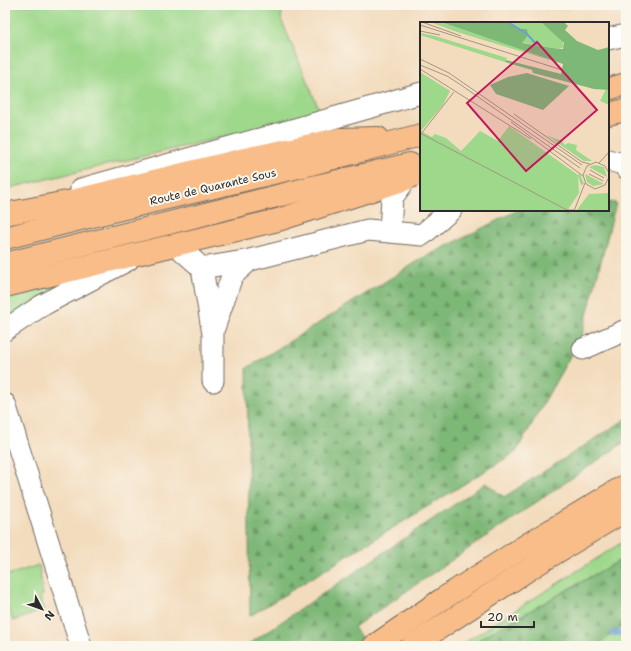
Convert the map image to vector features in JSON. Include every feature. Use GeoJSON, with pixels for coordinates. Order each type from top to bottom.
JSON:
{"type":"FeatureCollection","features":[{"type":"Feature","properties":{"kind":"main road"},"geometry":{"type":"LineString","coordinates":[[609,89],[626,84]]}},
{"type":"Feature","properties":{"kind":"main road"},"geometry":{"type":"LineString","coordinates":[[609,114],[626,110]]}},
{"type":"Feature","properties":{"kind":"main road"},"geometry":{"type":"LineString","coordinates":[[5,214],[72,201],[245,158],[339,139],[418,136]]}},
{"type":"Feature","properties":{"kind":"main road","name":"Route de Quarante Sous"},"geometry":{"type":"LineString","coordinates":[[5,238],[303,166],[418,136]]}},
{"type":"Feature","properties":{"kind":"main road","name":"Route de Quarante Sous"},"geometry":{"type":"LineString","coordinates":[[5,264],[313,187],[420,162]]}},
{"type":"Feature","properties":{"kind":"main road"},"geometry":{"type":"LineString","coordinates":[[5,286],[278,220],[413,176]]}},
{"type":"Feature","properties":{"kind":"main road"},"geometry":{"type":"LineString","coordinates":[[374,646],[450,594],[626,484]]}},
{"type":"Feature","properties":{"kind":"main road"},"geometry":{"type":"LineString","coordinates":[[412,646],[537,564],[626,510]]}},
{"type":"Feature","properties":{"kind":"street"},"geometry":{"type":"LineString","coordinates":[[609,39],[626,35]]}},
{"type":"Feature","properties":{"kind":"street"},"geometry":{"type":"LineString","coordinates":[[5,211],[420,92]]}},
{"type":"Feature","properties":{"kind":"street"},"geometry":{"type":"LineString","coordinates":[[609,160],[623,164],[626,168]]}},
{"type":"Feature","properties":{"kind":"street"},"geometry":{"type":"LineString","coordinates":[[390,231],[392,198],[413,176]]}},
{"type":"Feature","properties":{"kind":"street"},"geometry":{"type":"LineString","coordinates":[[202,268],[250,260],[368,230],[422,235],[450,211]]}},
{"type":"Feature","properties":{"kind":"street"},"geometry":{"type":"LineString","coordinates":[[176,245],[202,268],[213,331],[213,382]]}},
{"type":"Feature","properties":{"kind":"street"},"geometry":{"type":"LineString","coordinates":[[5,330],[41,306],[143,252]]}},
{"type":"Feature","properties":{"kind":"street"},"geometry":{"type":"LineString","coordinates":[[213,331],[232,276],[250,260]]}},
{"type":"Feature","properties":{"kind":"street"},"geometry":{"type":"LineString","coordinates":[[583,349],[626,330]]}},
{"type":"Feature","properties":{"kind":"street"},"geometry":{"type":"LineString","coordinates":[[5,404],[80,643],[79,646]]}},
{"type":"Feature","properties":{"kind":"green space"},"geometry":{"type":"Polygon","coordinates":[[[5,5],[283,5],[281,19],[321,114],[5,189],[5,5]]]}},
{"type":"Feature","properties":{"kind":"green space"},"geometry":{"type":"Polygon","coordinates":[[[609,202],[616,203],[582,335],[516,452],[250,616],[247,368],[423,258],[516,211],[609,211],[609,202]]]}},
{"type":"Feature","properties":{"kind":"green space"},"geometry":{"type":"Polygon","coordinates":[[[69,278],[5,323],[5,294],[69,278]]]}},
{"type":"Feature","properties":{"kind":"green space"},"geometry":{"type":"Polygon","coordinates":[[[626,419],[626,441],[354,627],[367,646],[246,646],[486,483],[504,497],[626,419]]]}},
{"type":"Feature","properties":{"kind":"green space"},"geometry":{"type":"Polygon","coordinates":[[[626,540],[626,557],[467,646],[459,646],[626,540]]]}},
{"type":"Feature","properties":{"kind":"green space"},"geometry":{"type":"Polygon","coordinates":[[[626,557],[626,623],[596,646],[467,646],[626,557]]]}},
{"type":"Feature","properties":{"kind":"green space"},"geometry":{"type":"Polygon","coordinates":[[[39,565],[43,595],[40,597],[44,610],[13,621],[5,599],[5,576],[39,565]]]}},
{"type":"Feature","properties":{"kind":"green space"},"geometry":{"type":"Polygon","coordinates":[[[626,623],[626,646],[596,646],[626,623]]]}},
{"type":"Feature","properties":{"kind":"waterway"},"geometry":{"type":"LineString","coordinates":[[612,633],[626,633]]}}]}
